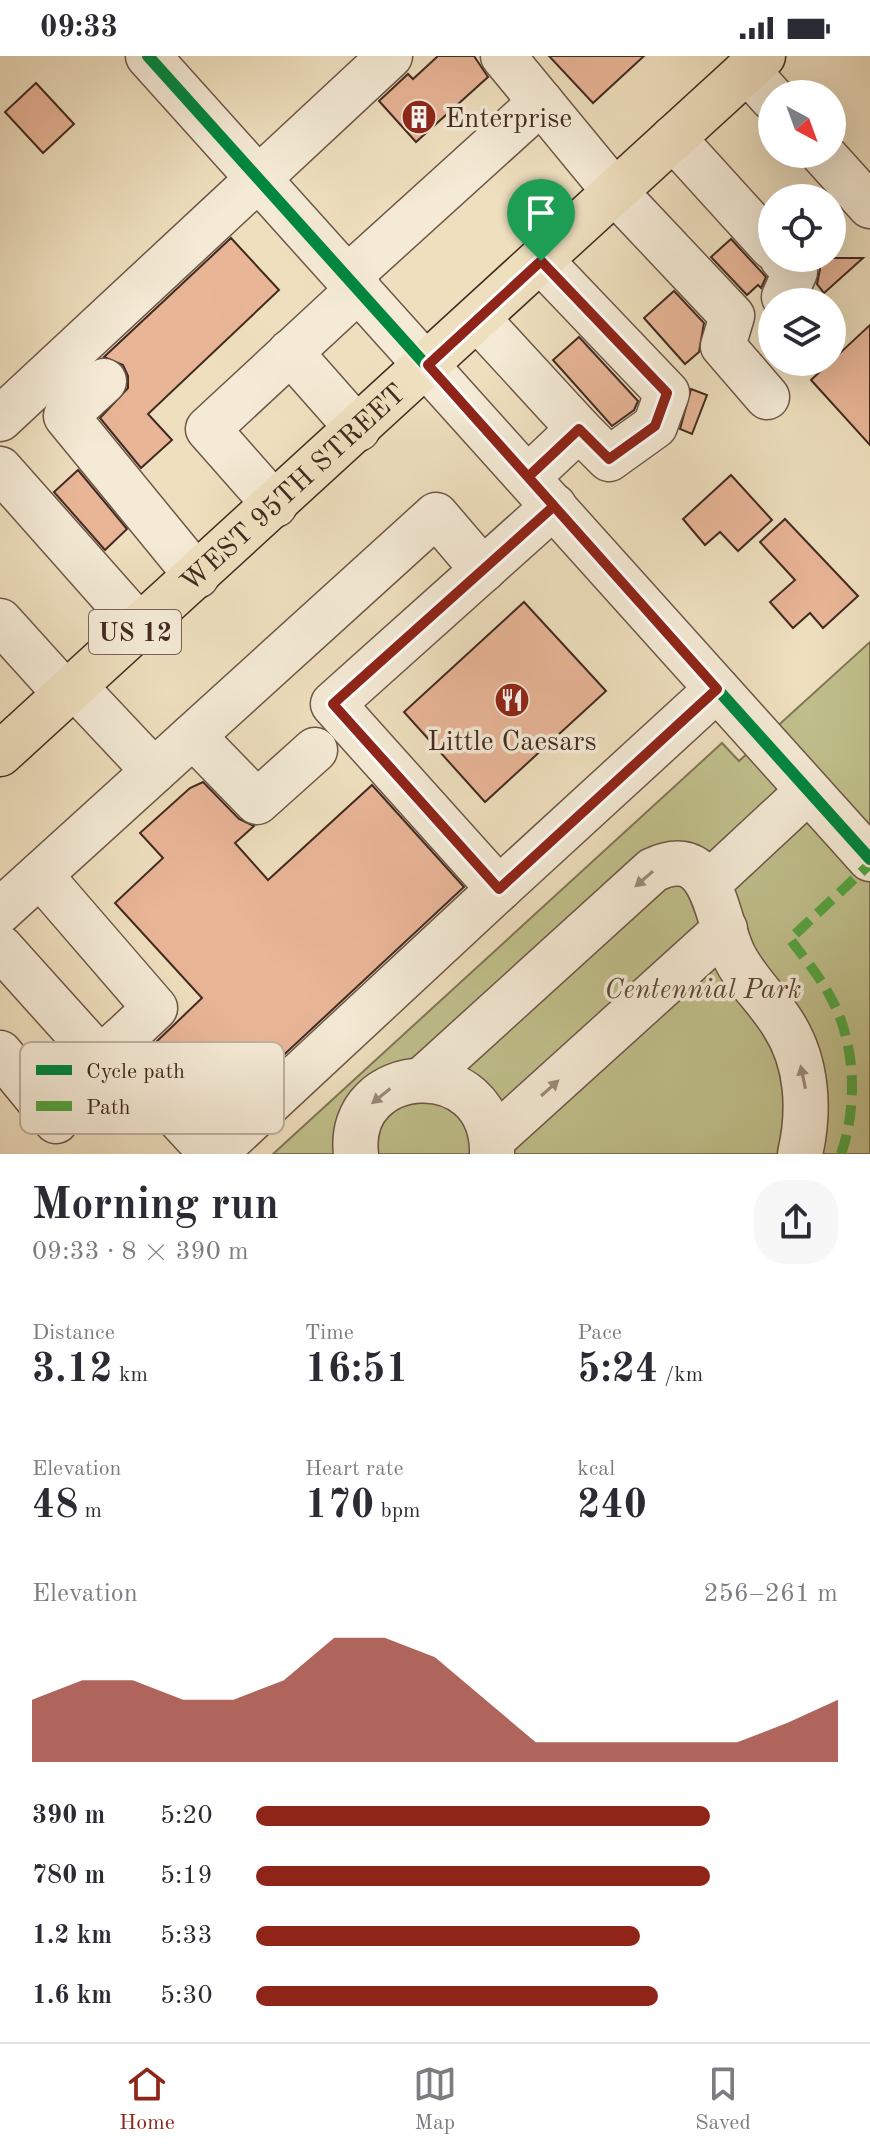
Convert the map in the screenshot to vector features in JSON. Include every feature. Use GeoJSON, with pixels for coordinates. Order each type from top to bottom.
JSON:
{"type":"FeatureCollection","features":[{"type":"Feature","properties":{"kind":"main road","name":"WEST 95TH STREET"},"geometry":{"type":"LineString","coordinates":[[0,754],[747,72]]}},
{"type":"Feature","properties":{"kind":"street"},"geometry":{"type":"LineString","coordinates":[[148,56],[870,859]]}},
{"type":"Feature","properties":{"kind":"street"},"geometry":{"type":"LineString","coordinates":[[0,419],[390,56]]}},
{"type":"Feature","properties":{"kind":"street"},"geometry":{"type":"LineString","coordinates":[[503,56],[615,192],[732,316],[723,346],[767,397]]}},
{"type":"Feature","properties":{"kind":"street"},"geometry":{"type":"LineString","coordinates":[[275,505],[208,429],[290,352],[354,283],[541,102]]}},
{"type":"Feature","properties":{"kind":"street"},"geometry":{"type":"LineString","coordinates":[[673,138],[758,232]]}},
{"type":"Feature","properties":{"kind":"street"},"geometry":{"type":"LineString","coordinates":[[836,168],[870,206]]}},
{"type":"Feature","properties":{"kind":"street"},"geometry":{"type":"LineString","coordinates":[[478,319],[609,459],[655,426],[667,393],[541,261]]}},
{"type":"Feature","properties":{"kind":"street"},"geometry":{"type":"LineString","coordinates":[[290,352],[358,429]]}},
{"type":"Feature","properties":{"kind":"street"},"geometry":{"type":"LineString","coordinates":[[104,381],[66,416],[197,576]]}},
{"type":"Feature","properties":{"kind":"street"},"geometry":{"type":"LineString","coordinates":[[333,704],[483,570],[541,492],[579,429]]}},
{"type":"Feature","properties":{"kind":"street"},"geometry":{"type":"LineString","coordinates":[[0,469],[140,627]]}},
{"type":"Feature","properties":{"kind":"street"},"geometry":{"type":"LineString","coordinates":[[0,911],[436,515],[483,570]]}},
{"type":"Feature","properties":{"kind":"street"},"geometry":{"type":"LineString","coordinates":[[0,621],[154,771]]}},
{"type":"Feature","properties":{"kind":"street"},"geometry":{"type":"LineString","coordinates":[[285,652],[499,889]]}},
{"type":"Feature","properties":{"kind":"street"},"geometry":{"type":"LineString","coordinates":[[284,1088],[717,689]]}},
{"type":"Feature","properties":{"kind":"street"},"geometry":{"type":"LineString","coordinates":[[193,736],[257,802],[315,750]]}},
{"type":"Feature","properties":{"kind":"street"},"geometry":{"type":"LineString","coordinates":[[709,883],[808,791]]}},
{"type":"Feature","properties":{"kind":"street"},"geometry":{"type":"LineString","coordinates":[[423,1079],[653,870],[671,861],[683,862],[709,883],[746,977],[784,1025],[797,1054],[807,1122],[800,1154]]}},
{"type":"Feature","properties":{"kind":"street"},"geometry":{"type":"LineString","coordinates":[[40,875],[155,1008],[119,1042]]}},
{"type":"Feature","properties":{"kind":"street"},"geometry":{"type":"LineString","coordinates":[[492,1147],[725,929]]}},
{"type":"Feature","properties":{"kind":"street"},"geometry":{"type":"LineString","coordinates":[[0,947],[86,1042]]}},
{"type":"Feature","properties":{"kind":"street"},"geometry":{"type":"LineString","coordinates":[[0,1053],[20,1077]]}},
{"type":"Feature","properties":{"kind":"street"},"geometry":{"type":"LineString","coordinates":[[352,1151],[362,1117],[381,1094],[408,1081],[423,1079],[440,1081],[469,1096],[485,1116],[492,1147]]}},
{"type":"Feature","properties":{"kind":"street"},"geometry":{"type":"LineString","coordinates":[[194,1134],[213,1154],[235,1134]]}},
{"type":"Feature","properties":{"kind":"green space","name":"Centennial Park"},"geometry":{"type":"Polygon","coordinates":[[[870,642],[870,1154],[273,1154],[722,743],[739,761],[870,642]]]}},
{"type":"Feature","properties":{"kind":"building","name":"Enterprise"},"geometry":{"type":"Polygon","coordinates":[[[438,56],[474,56],[488,77],[416,142],[379,101],[408,74],[413,79],[438,56]]]}},
{"type":"Feature","properties":{"kind":"building"},"geometry":{"type":"Polygon","coordinates":[[[549,56],[644,56],[593,103],[549,56]]]}},
{"type":"Feature","properties":{"kind":"building"},"geometry":{"type":"Polygon","coordinates":[[[36,83],[74,124],[43,153],[5,112],[36,83]]]}},
{"type":"Feature","properties":{"kind":"building"},"geometry":{"type":"Polygon","coordinates":[[[231,238],[279,290],[148,414],[172,440],[141,468],[100,418],[128,388],[128,376],[123,365],[104,357],[231,238]]]}},
{"type":"Feature","properties":{"kind":"building"},"geometry":{"type":"Polygon","coordinates":[[[731,239],[758,272],[766,277],[761,288],[758,285],[747,295],[711,257],[731,239]]]}},
{"type":"Feature","properties":{"kind":"building"},"geometry":{"type":"Polygon","coordinates":[[[846,258],[863,258],[830,288],[820,288],[817,284],[819,272],[846,272],[846,258]]]}},
{"type":"Feature","properties":{"kind":"building"},"geometry":{"type":"Polygon","coordinates":[[[674,291],[704,323],[699,352],[685,364],[644,318],[674,291]]]}},
{"type":"Feature","properties":{"kind":"building"},"geometry":{"type":"Polygon","coordinates":[[[870,325],[870,445],[811,380],[815,376],[846,376],[846,347],[870,325]]]}},
{"type":"Feature","properties":{"kind":"building"},"geometry":{"type":"Polygon","coordinates":[[[579,337],[638,401],[634,410],[612,426],[553,360],[579,337]]]}},
{"type":"Feature","properties":{"kind":"building"},"geometry":{"type":"Polygon","coordinates":[[[691,389],[707,395],[692,434],[680,429],[691,389]]]}},
{"type":"Feature","properties":{"kind":"building"},"geometry":{"type":"Polygon","coordinates":[[[78,470],[127,529],[105,550],[54,492],[78,470]]]}},
{"type":"Feature","properties":{"kind":"building"},"geometry":{"type":"Polygon","coordinates":[[[731,475],[772,520],[738,551],[720,532],[705,545],[683,519],[731,475]]]}},
{"type":"Feature","properties":{"kind":"building"},"geometry":{"type":"Polygon","coordinates":[[[785,519],[858,596],[823,628],[810,613],[793,628],[770,602],[795,580],[760,542],[785,519]]]}},
{"type":"Feature","properties":{"kind":"building"},"geometry":{"type":"Polygon","coordinates":[[[524,602],[606,691],[485,802],[404,712],[524,602]]]}},
{"type":"Feature","properties":{"kind":"building"},"geometry":{"type":"Polygon","coordinates":[[[203,782],[239,819],[254,826],[235,843],[268,880],[372,785],[464,887],[284,1055],[284,1042],[156,1042],[202,998],[115,903],[163,858],[140,833],[190,788],[203,782]]]}},
{"type":"Feature","properties":{"kind":"marked path"},"geometry":{"type":"LineString","coordinates":[[841,1154],[852,1099],[847,1041],[831,997],[790,939],[870,864]]}},
{"type":"Feature","properties":{"kind":"cycle path"},"geometry":{"type":"LineString","coordinates":[[148,56],[870,859]]}},
{"type":"Feature","properties":{"kind":"place","name":"Enterprise"},"geometry":{"type":"Point","coordinates":[419,117]}},
{"type":"Feature","properties":{"kind":"place","name":"Little Caesars"},"geometry":{"type":"Point","coordinates":[512,700]}},
{"type":"Feature","properties":{"kind":"route"},"geometry":{"type":"LineString","coordinates":[[541,261],[428,365],[554,506],[333,704],[499,889],[717,689],[528,477],[579,429],[609,459],[655,426],[667,393],[541,261]]}}]}
